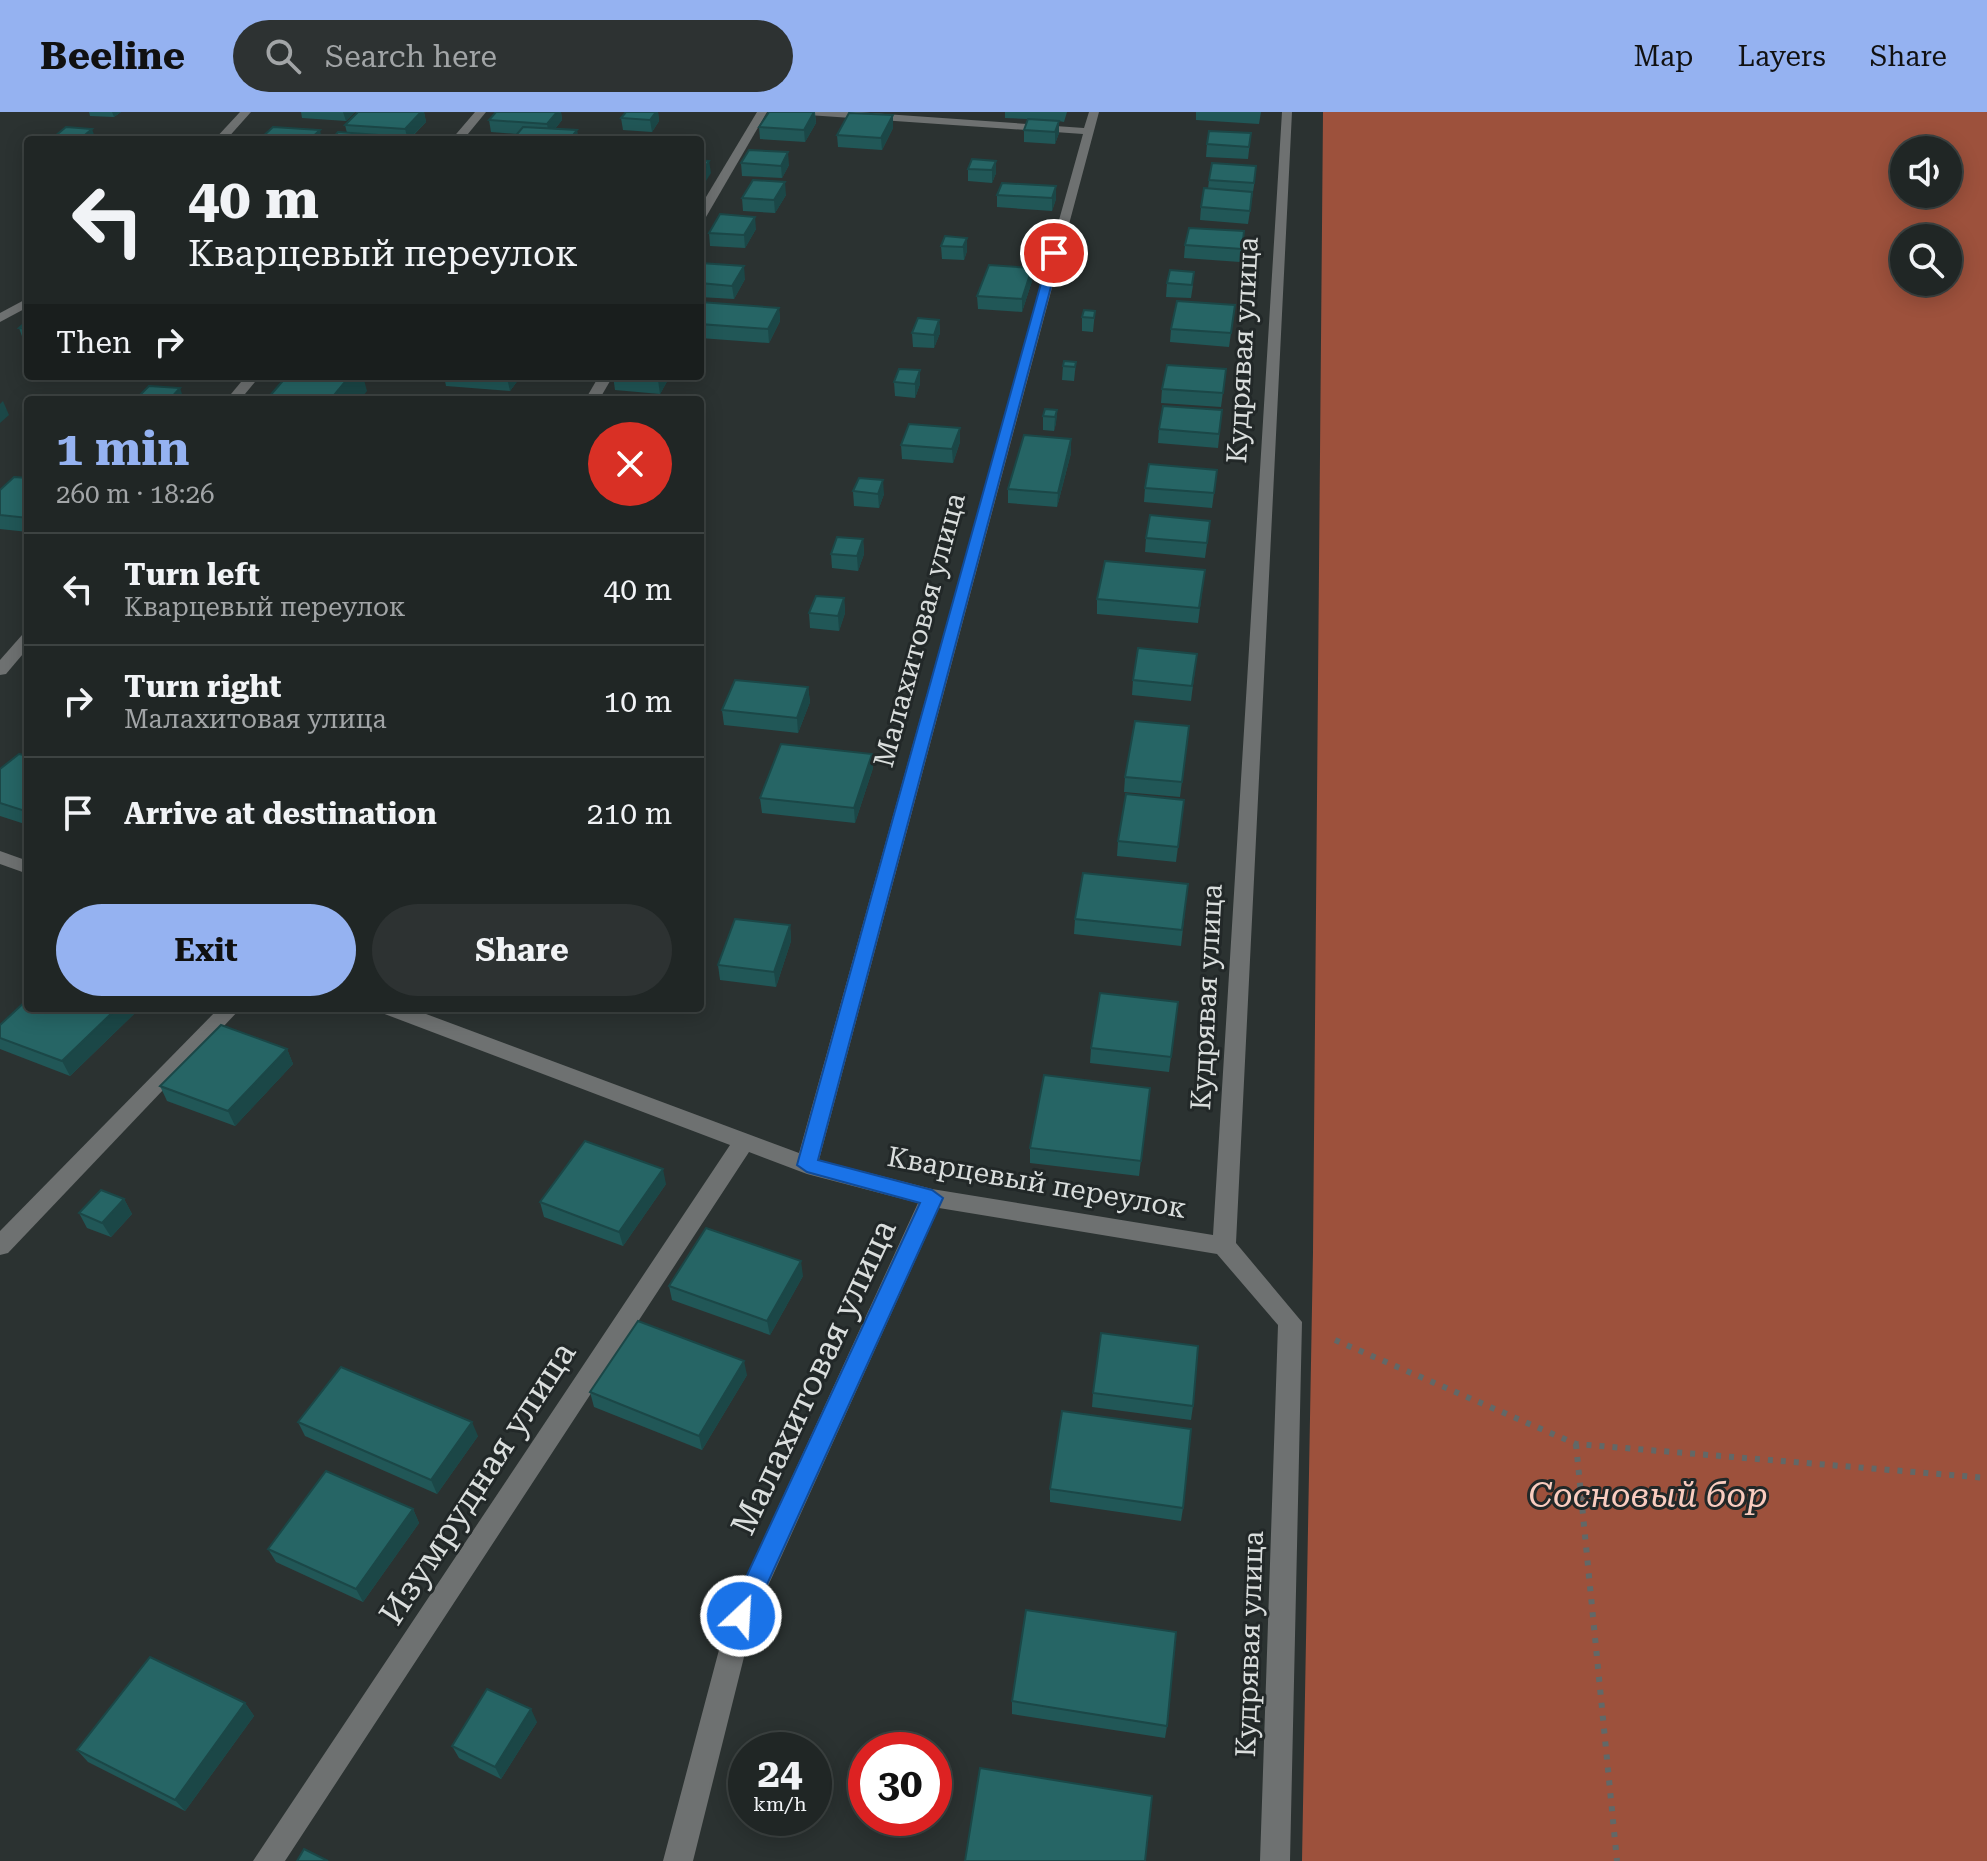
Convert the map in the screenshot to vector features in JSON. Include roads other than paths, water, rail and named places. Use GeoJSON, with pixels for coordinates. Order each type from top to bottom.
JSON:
{"type":"FeatureCollection","features":[{"type":"Feature","properties":{"kind":"street"},"geometry":{"type":"LineString","coordinates":[[224,136],[246,112]]}},
{"type":"Feature","properties":{"kind":"street"},"geometry":{"type":"LineString","coordinates":[[460,136],[481,112]]}},
{"type":"Feature","properties":{"kind":"street"},"geometry":{"type":"LineString","coordinates":[[704,210],[762,112]]}},
{"type":"Feature","properties":{"kind":"street"},"geometry":{"type":"LineString","coordinates":[[808,112],[1087,131]]}},
{"type":"Feature","properties":{"kind":"street","name":"Малахитовая улица"},"geometry":{"type":"LineString","coordinates":[[807,1165],[1094,112]]}},
{"type":"Feature","properties":{"kind":"street","name":"Кудрявая улица"},"geometry":{"type":"LineString","coordinates":[[1275,1861],[1290,1322],[1224,1246],[1287,112]]}},
{"type":"Feature","properties":{"kind":"street"},"geometry":{"type":"LineString","coordinates":[[0,318],[24,304]]}},
{"type":"Feature","properties":{"kind":"street"},"geometry":{"type":"LineString","coordinates":[[236,396],[250,380]]}},
{"type":"Feature","properties":{"kind":"street"},"geometry":{"type":"LineString","coordinates":[[0,670],[24,643]]}},
{"type":"Feature","properties":{"kind":"street"},"geometry":{"type":"LineString","coordinates":[[0,857],[24,866]]}},
{"type":"Feature","properties":{"kind":"street"},"geometry":{"type":"LineString","coordinates":[[0,1246],[227,1012]]}},
{"type":"Feature","properties":{"kind":"street","name":"Кварцевый переулок"},"geometry":{"type":"LineString","coordinates":[[399,1012],[807,1165],[932,1198],[1224,1246]]}},
{"type":"Feature","properties":{"kind":"street","name":"Изумрудная улица"},"geometry":{"type":"LineString","coordinates":[[268,1861],[743,1143]]}},
{"type":"Feature","properties":{"kind":"street","name":"Малахитовая улица"},"geometry":{"type":"LineString","coordinates":[[678,1861],[741,1616],[932,1198]]}},
{"type":"Feature","properties":{"kind":"park label","name":"Сосновый бор"},"geometry":{"type":"Point","coordinates":[1648,1495]}}]}
